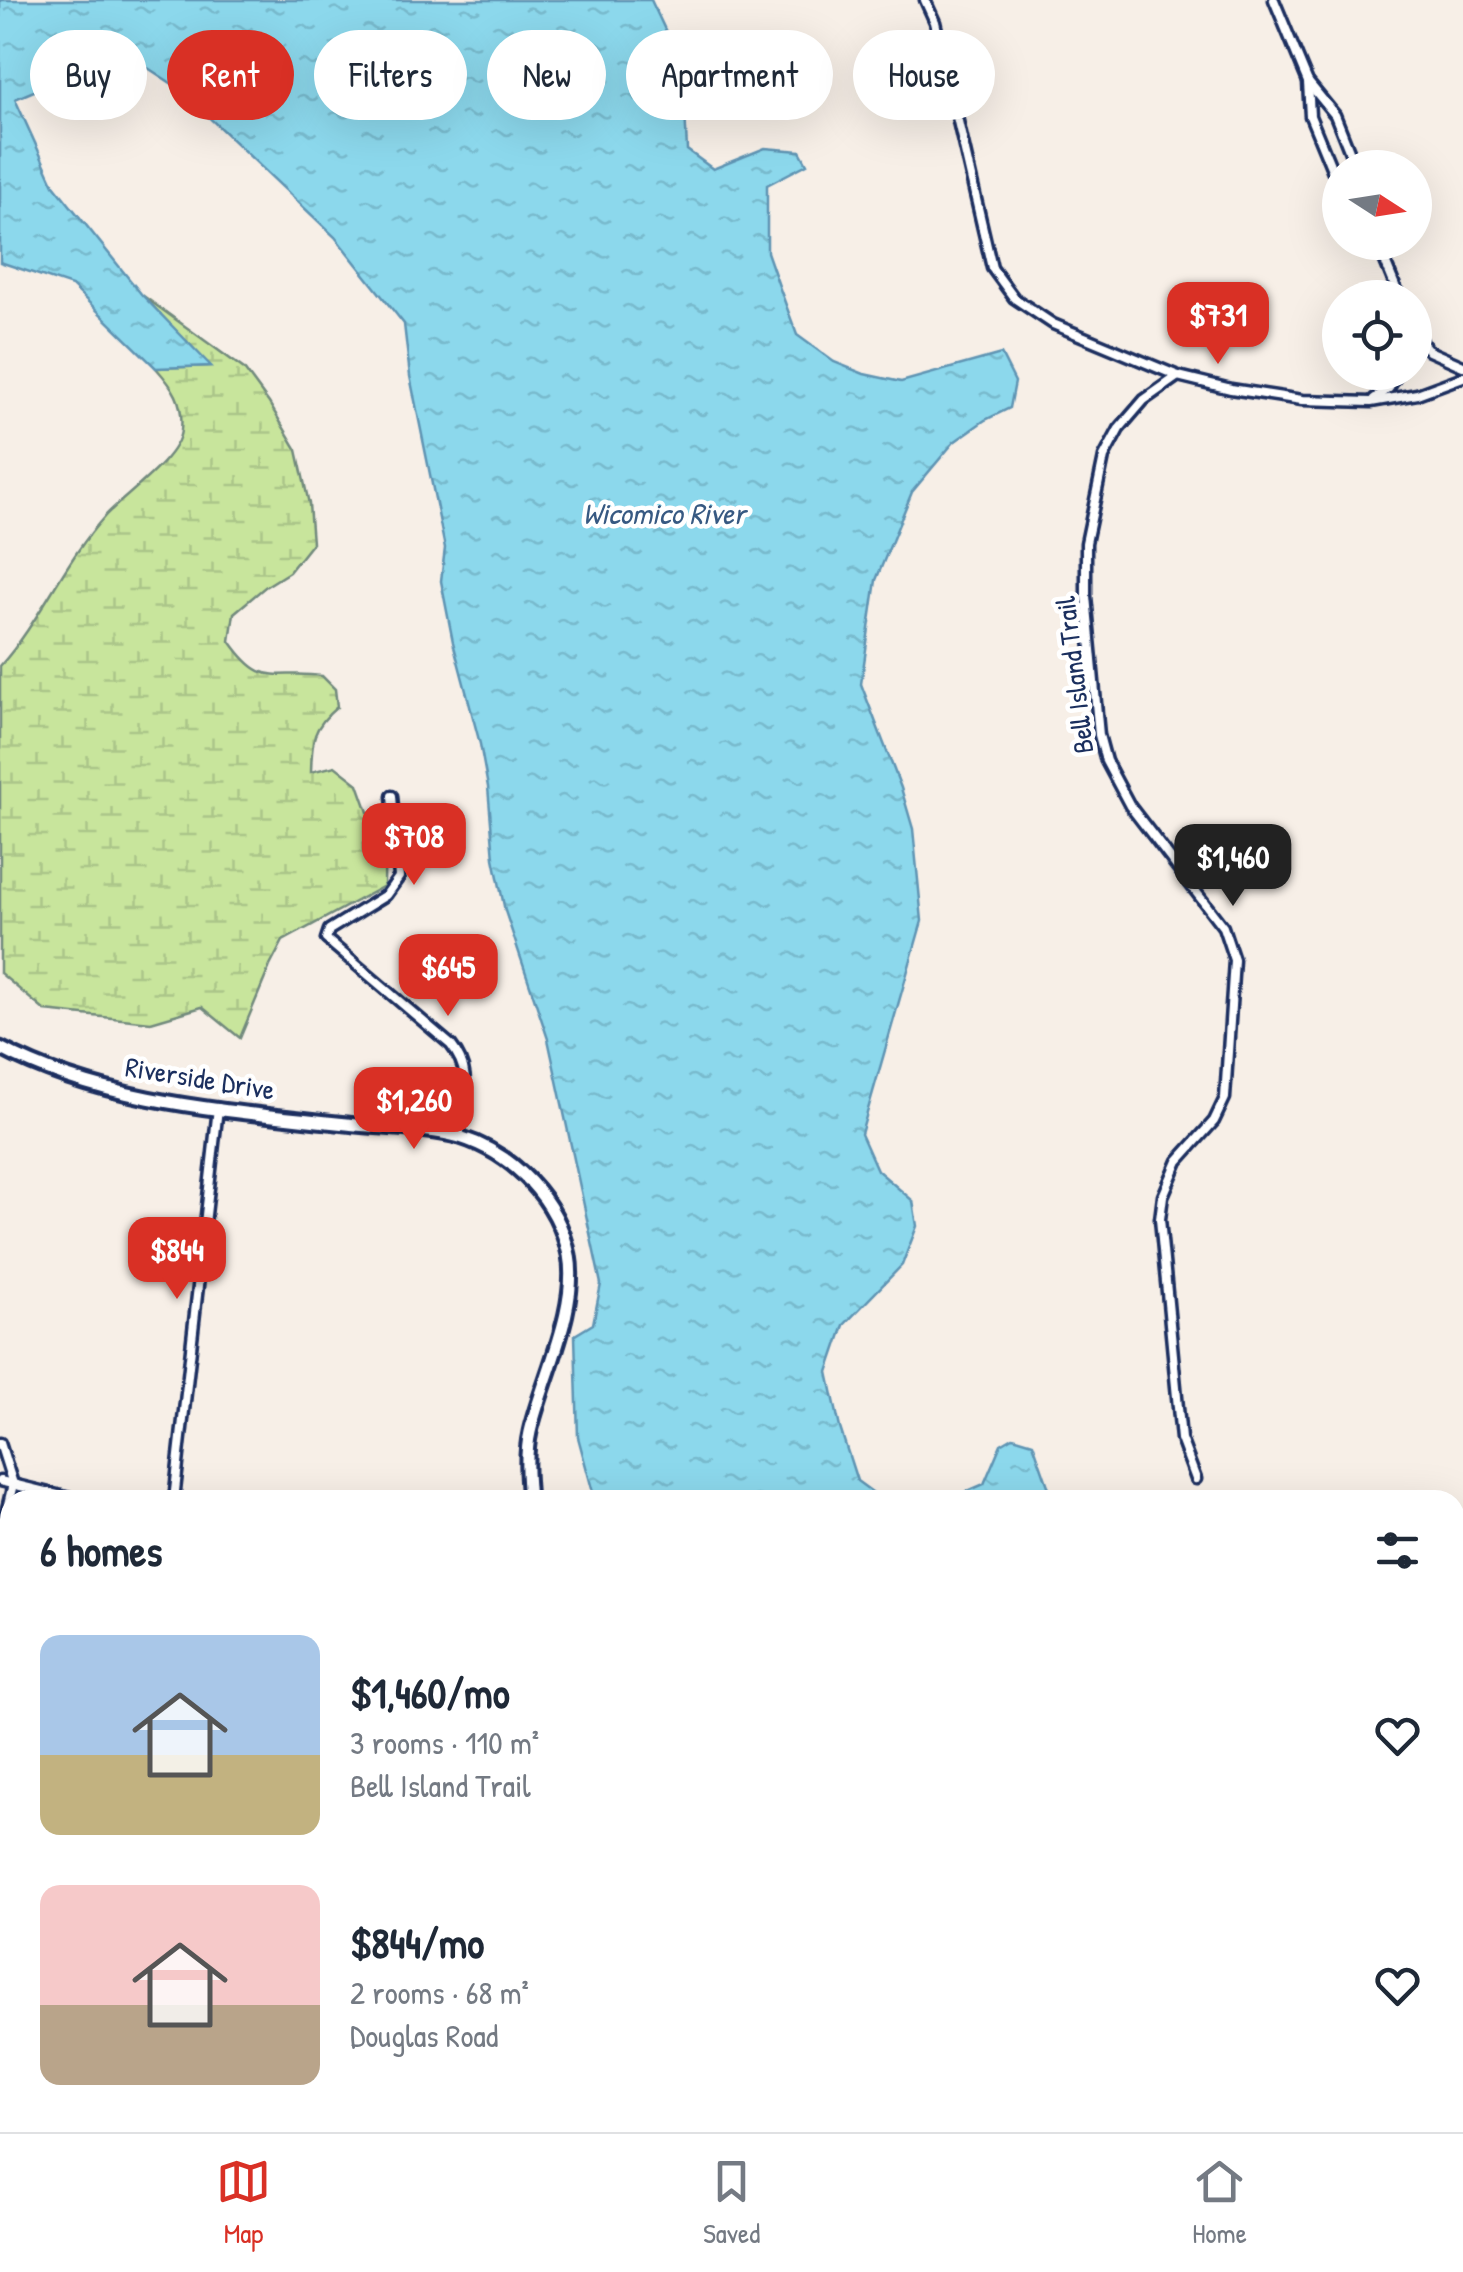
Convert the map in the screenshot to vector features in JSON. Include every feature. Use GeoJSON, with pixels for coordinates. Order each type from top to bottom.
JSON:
{"type":"FeatureCollection","features":[{"type":"Feature","properties":{"kind":"street"},"geometry":{"type":"LineString","coordinates":[[926,0],[992,268],[1014,298],[1053,324],[1178,376],[1230,389],[1302,400],[1371,402],[1417,394],[1463,377]]}},
{"type":"Feature","properties":{"kind":"street"},"geometry":{"type":"LineString","coordinates":[[1274,0],[1308,82],[1335,114],[1349,150]]}},
{"type":"Feature","properties":{"kind":"street"},"geometry":{"type":"LineString","coordinates":[[1308,82],[1310,116],[1324,150]]}},
{"type":"Feature","properties":{"kind":"street"},"geometry":{"type":"LineString","coordinates":[[1432,352],[1463,366]]}},
{"type":"Feature","properties":{"kind":"street","name":"Bell Island Trail"},"geometry":{"type":"LineString","coordinates":[[1178,376],[1144,400],[1119,429],[1104,457],[1086,543],[1086,596],[1098,735],[1106,761],[1130,806],[1223,926],[1234,960],[1226,1098],[1214,1121],[1178,1161],[1160,1219],[1182,1439],[1196,1479]]}},
{"type":"Feature","properties":{"kind":"street"},"geometry":{"type":"LineString","coordinates":[[1371,402],[1386,390]]}},
{"type":"Feature","properties":{"kind":"street"},"geometry":{"type":"LineString","coordinates":[[392,796],[398,877],[386,895],[326,935],[328,942],[451,1045],[461,1058],[466,1072],[460,1137]]}},
{"type":"Feature","properties":{"kind":"street","name":"Riverside Drive"},"geometry":{"type":"LineString","coordinates":[[0,1048],[73,1080],[166,1101],[460,1137],[512,1165],[551,1207],[568,1252],[569,1288],[529,1436],[527,1490]]}},
{"type":"Feature","properties":{"kind":"street"},"geometry":{"type":"LineString","coordinates":[[175,1490],[218,1108]]}},
{"type":"Feature","properties":{"kind":"street"},"geometry":{"type":"LineString","coordinates":[[0,1444],[12,1490]]}},
{"type":"Feature","properties":{"kind":"street"},"geometry":{"type":"LineString","coordinates":[[0,1481],[37,1490]]}},
{"type":"Feature","properties":{"kind":"green space"},"geometry":{"type":"Polygon","coordinates":[[[142,295],[244,369],[297,450],[309,504],[312,543],[289,572],[234,613],[230,641],[261,672],[322,676],[335,689],[337,707],[315,735],[311,772],[335,766],[358,784],[368,812],[385,820],[384,886],[283,941],[240,1038],[202,1007],[151,1022],[45,1011],[0,973],[0,666],[91,533],[162,464],[178,441],[179,403],[156,368],[210,366],[142,295]]]}},
{"type":"Feature","properties":{"kind":"water","name":"Wicomico River"},"geometry":{"type":"Polygon","coordinates":[[[0,0],[651,0],[665,30],[626,30],[626,120],[686,120],[687,150],[713,169],[765,148],[800,151],[807,164],[767,185],[767,252],[797,335],[834,362],[901,382],[1001,354],[1015,382],[1010,408],[954,442],[912,492],[876,580],[861,684],[913,829],[922,921],[861,1134],[877,1170],[913,1201],[917,1226],[902,1265],[844,1325],[828,1372],[857,1481],[869,1490],[592,1490],[578,1437],[575,1335],[593,1324],[601,1284],[548,1039],[505,911],[494,858],[480,744],[441,581],[445,548],[410,376],[404,324],[335,237],[212,120],[294,120],[294,30],[167,30],[167,80],[147,68],[147,30],[30,30],[30,93],[15,99],[54,185],[142,295],[211,366],[156,368],[72,286],[0,262],[0,0]]]}},
{"type":"Feature","properties":{"kind":"water"},"geometry":{"type":"Polygon","coordinates":[[[1013,1437],[1033,1443],[1049,1490],[970,1490],[984,1484],[1001,1444],[1013,1437]]]}}]}
